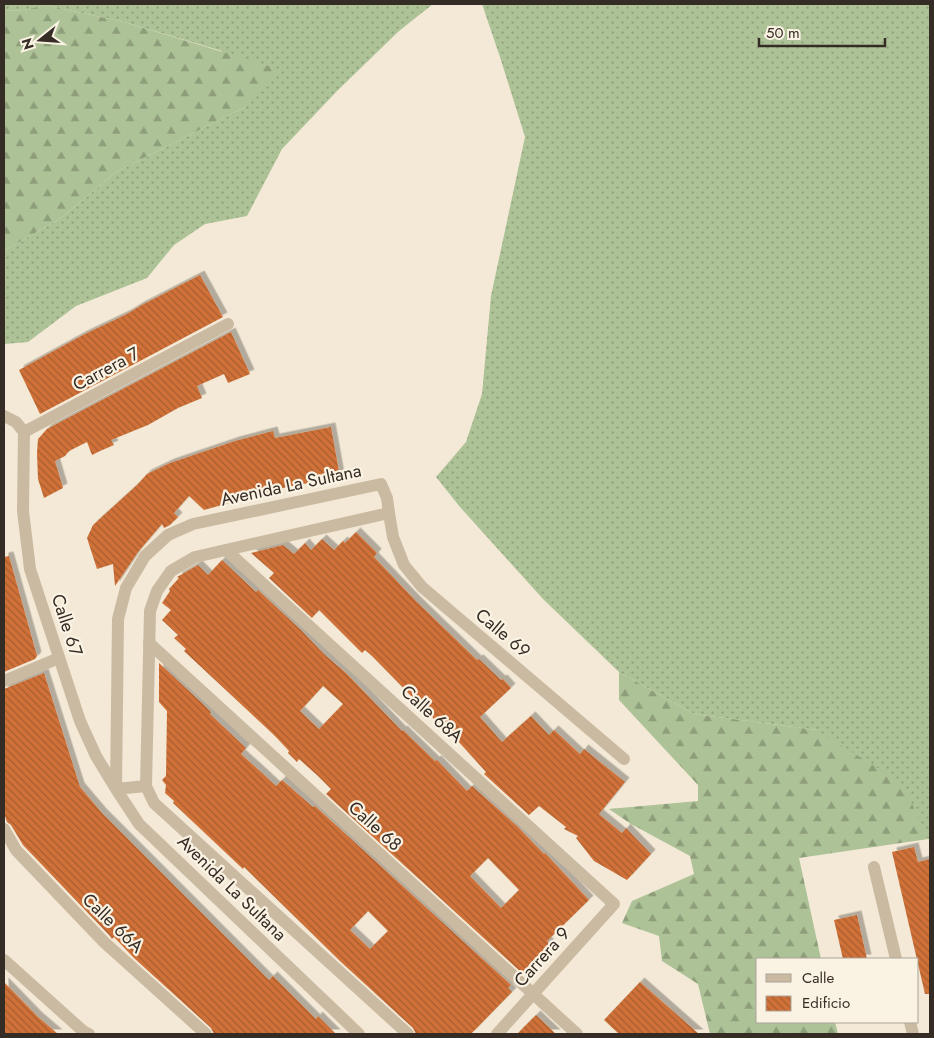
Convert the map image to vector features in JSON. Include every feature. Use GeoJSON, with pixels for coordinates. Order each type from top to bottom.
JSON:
{"type":"FeatureCollection","features":[{"type":"Feature","properties":{"kind":"street","name":"Carrera 7"},"geometry":{"type":"LineString","coordinates":[[24,432],[228,324]]}},
{"type":"Feature","properties":{"kind":"street"},"geometry":{"type":"LineString","coordinates":[[4,416],[16,422],[24,432]]}},
{"type":"Feature","properties":{"kind":"street","name":"Calle 67"},"geometry":{"type":"LineString","coordinates":[[24,432],[23,511],[30,569],[80,721],[96,756],[116,789]]}},
{"type":"Feature","properties":{"kind":"street","name":"Avenida La Sultana"},"geometry":{"type":"LineString","coordinates":[[359,1034],[139,824],[116,789],[118,619],[126,588],[145,556],[168,535],[193,524],[381,484],[387,498],[388,513]]}},
{"type":"Feature","properties":{"kind":"street"},"geometry":{"type":"LineString","coordinates":[[116,789],[146,786],[150,611],[157,590],[171,572],[195,557],[388,513]]}},
{"type":"Feature","properties":{"kind":"street","name":"Calle 69"},"geometry":{"type":"LineString","coordinates":[[388,513],[393,536],[404,565],[422,587],[624,759]]}},
{"type":"Feature","properties":{"kind":"street","name":"Calle 68A"},"geometry":{"type":"LineString","coordinates":[[226,550],[614,904]]}},
{"type":"Feature","properties":{"kind":"street","name":"Calle 68"},"geometry":{"type":"LineString","coordinates":[[149,643],[576,1034]]}},
{"type":"Feature","properties":{"kind":"street"},"geometry":{"type":"LineString","coordinates":[[4,682],[59,658]]}},
{"type":"Feature","properties":{"kind":"street","name":"Avenida La Sultana"},"geometry":{"type":"LineString","coordinates":[[146,786],[154,803],[408,1034]]}},
{"type":"Feature","properties":{"kind":"street","name":"Calle 66A"},"geometry":{"type":"LineString","coordinates":[[4,829],[16,850],[104,942],[206,1034]]}},
{"type":"Feature","properties":{"kind":"street"},"geometry":{"type":"LineString","coordinates":[[874,867],[896,958]]}},
{"type":"Feature","properties":{"kind":"street","name":"Carrera 9"},"geometry":{"type":"LineString","coordinates":[[496,1034],[614,904]]}},
{"type":"Feature","properties":{"kind":"street"},"geometry":{"type":"LineString","coordinates":[[4,960],[83,1031],[89,1034]]}},
{"type":"Feature","properties":{"kind":"green space"},"geometry":{"type":"Polygon","coordinates":[[[4,4],[433,4],[399,31],[337,91],[282,149],[247,216],[205,224],[174,245],[147,278],[76,306],[28,342],[4,344],[4,251],[61,218],[116,172],[245,107],[222,51],[124,22],[45,5],[24,10],[4,11],[4,4]]]}},
{"type":"Feature","properties":{"kind":"green space"},"geometry":{"type":"Polygon","coordinates":[[[482,4],[930,4],[930,839],[817,730],[694,714],[619,672],[543,599],[460,507],[436,477],[466,442],[482,394],[491,296],[525,137],[482,4]]]}},
{"type":"Feature","properties":{"kind":"green space"},"geometry":{"type":"Polygon","coordinates":[[[45,5],[124,22],[282,70],[245,107],[116,172],[61,218],[4,251],[4,11],[24,10],[45,5]]]}},
{"type":"Feature","properties":{"kind":"green space"},"geometry":{"type":"Polygon","coordinates":[[[619,672],[694,714],[817,730],[903,784],[928,839],[799,858],[821,958],[756,958],[756,1023],[835,1023],[838,1034],[710,1034],[698,984],[662,961],[659,936],[622,923],[632,901],[694,874],[690,856],[631,824],[609,809],[698,801],[698,785],[619,700],[619,672]]]}},
{"type":"Feature","properties":{"kind":"building"},"geometry":{"type":"Polygon","coordinates":[[[200,275],[223,317],[40,414],[19,370],[200,275]]]}},
{"type":"Feature","properties":{"kind":"building"},"geometry":{"type":"Polygon","coordinates":[[[231,332],[250,374],[228,383],[224,374],[197,386],[202,398],[178,408],[148,425],[111,440],[114,445],[92,455],[87,442],[69,451],[65,456],[55,461],[63,488],[44,498],[38,479],[37,453],[38,439],[47,429],[231,332]]]}},
{"type":"Feature","properties":{"kind":"building"},"geometry":{"type":"Polygon","coordinates":[[[331,427],[340,477],[287,487],[204,510],[189,496],[174,513],[178,517],[164,528],[162,524],[138,552],[115,586],[113,564],[97,569],[87,538],[93,525],[147,474],[170,463],[235,441],[273,431],[275,438],[331,427]]]}},
{"type":"Feature","properties":{"kind":"building"},"geometry":{"type":"Polygon","coordinates":[[[356,532],[377,553],[374,557],[416,601],[477,660],[479,659],[511,688],[480,717],[502,742],[531,716],[549,735],[554,730],[580,754],[584,749],[625,782],[599,814],[622,833],[626,828],[651,854],[627,880],[594,861],[576,838],[578,836],[564,829],[566,827],[539,806],[529,815],[484,774],[486,772],[457,740],[372,656],[365,650],[362,653],[319,610],[312,618],[269,578],[274,573],[251,553],[283,545],[294,554],[305,543],[311,550],[322,539],[334,550],[343,541],[345,543],[356,532]]]}},
{"type":"Feature","properties":{"kind":"building"},"geometry":{"type":"Polygon","coordinates":[[[9,556],[37,656],[35,659],[4,672],[4,557],[9,556]]]}},
{"type":"Feature","properties":{"kind":"building"},"geometry":{"type":"Polygon","coordinates":[[[222,560],[256,592],[258,590],[346,673],[402,731],[435,761],[437,760],[467,791],[472,786],[517,826],[589,900],[547,941],[550,944],[522,973],[326,794],[331,789],[299,759],[297,762],[275,736],[184,651],[186,649],[174,638],[178,635],[162,620],[171,610],[162,603],[170,591],[169,589],[179,578],[177,577],[198,565],[208,575],[222,560]],[[323,686],[300,711],[319,729],[343,704],[323,686]],[[488,858],[470,876],[501,908],[519,890],[488,858]]]}},
{"type":"Feature","properties":{"kind":"building"},"geometry":{"type":"Polygon","coordinates":[[[159,663],[246,748],[241,754],[276,786],[282,780],[313,807],[315,806],[511,985],[508,988],[512,992],[471,1034],[416,1034],[413,1028],[341,962],[244,867],[243,869],[173,803],[174,801],[165,793],[166,785],[162,780],[166,776],[167,711],[159,702],[159,663]],[[368,911],[350,930],[370,949],[388,931],[368,911]]]}},
{"type":"Feature","properties":{"kind":"building"},"geometry":{"type":"Polygon","coordinates":[[[44,673],[80,787],[102,813],[269,980],[273,976],[316,1019],[318,1016],[336,1034],[214,1034],[211,1028],[134,958],[114,937],[112,939],[23,845],[11,825],[7,822],[4,813],[4,689],[44,673]]]}},
{"type":"Feature","properties":{"kind":"building"},"geometry":{"type":"Polygon","coordinates":[[[914,847],[918,862],[930,859],[930,994],[925,994],[919,968],[919,958],[917,958],[892,852],[914,847]]]}},
{"type":"Feature","properties":{"kind":"building"},"geometry":{"type":"Polygon","coordinates":[[[857,915],[867,958],[843,958],[834,920],[857,915]]]}},
{"type":"Feature","properties":{"kind":"building"},"geometry":{"type":"Polygon","coordinates":[[[4,982],[38,1017],[58,1034],[4,1034],[4,982]]]}},
{"type":"Feature","properties":{"kind":"building"},"geometry":{"type":"Polygon","coordinates":[[[640,982],[699,1034],[619,1034],[604,1020],[640,982]]]}},
{"type":"Feature","properties":{"kind":"building"},"geometry":{"type":"Polygon","coordinates":[[[536,1015],[556,1034],[517,1034],[536,1015]]]}}]}
